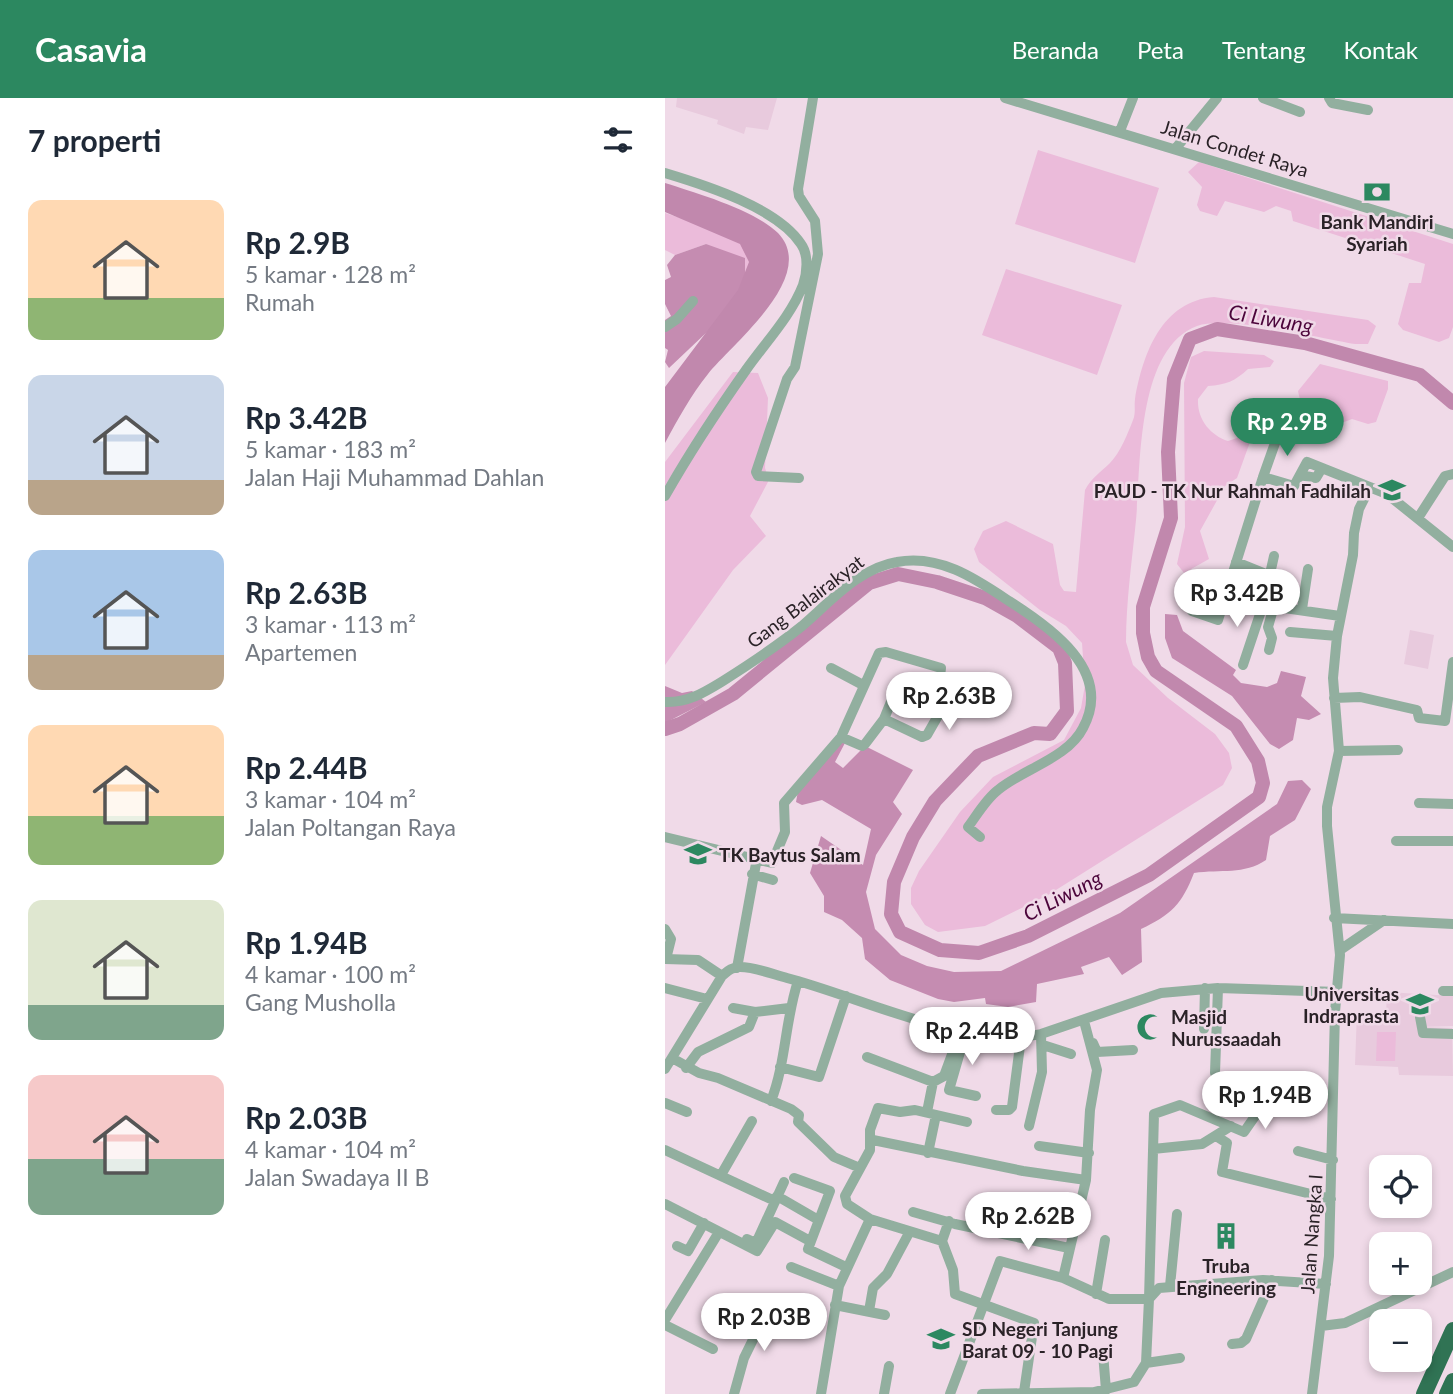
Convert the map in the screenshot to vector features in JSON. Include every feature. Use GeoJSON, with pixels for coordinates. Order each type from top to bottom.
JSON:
{"type":"FeatureCollection","features":[{"type":"Feature","properties":{"kind":"highway"},"geometry":{"type":"LineString","coordinates":[[1425,1391],[1453,1330]]}},
{"type":"Feature","properties":{"kind":"highway"},"geometry":{"type":"LineString","coordinates":[[1425,1391],[1442,1376],[1453,1352]]}},
{"type":"Feature","properties":{"kind":"highway"},"geometry":{"type":"LineString","coordinates":[[1447,1394],[1453,1381]]}},
{"type":"Feature","properties":{"kind":"street"},"geometry":{"type":"LineString","coordinates":[[799,478],[758,476],[756,472],[787,379],[795,367],[816,270],[817,228],[799,196],[798,189],[813,98]]}},
{"type":"Feature","properties":{"kind":"street"},"geometry":{"type":"LineString","coordinates":[[1120,131],[1133,98]]}},
{"type":"Feature","properties":{"kind":"street"},"geometry":{"type":"LineString","coordinates":[[1176,148],[1217,98]]}},
{"type":"Feature","properties":{"kind":"street"},"geometry":{"type":"LineString","coordinates":[[1263,98],[1300,112]]}},
{"type":"Feature","properties":{"kind":"street"},"geometry":{"type":"LineString","coordinates":[[1329,98],[1332,103],[1368,110]]}},
{"type":"Feature","properties":{"kind":"street","name":"Jalan Condet Raya"},"geometry":{"type":"LineString","coordinates":[[1012,99],[1453,234]]}},
{"type":"Feature","properties":{"kind":"street"},"geometry":{"type":"LineString","coordinates":[[665,173],[732,198],[773,219],[801,243],[806,270],[803,285],[790,309],[703,431],[665,496]]}},
{"type":"Feature","properties":{"kind":"street"},"geometry":{"type":"LineString","coordinates":[[665,327],[677,319],[693,301]]}},
{"type":"Feature","properties":{"kind":"street"},"geometry":{"type":"LineString","coordinates":[[1192,611],[1217,622],[1280,429]]}},
{"type":"Feature","properties":{"kind":"street"},"geometry":{"type":"LineString","coordinates":[[1263,477],[1294,486],[1307,462],[1370,487],[1397,501],[1453,547]]}},
{"type":"Feature","properties":{"kind":"street"},"geometry":{"type":"LineString","coordinates":[[1419,518],[1445,476],[1453,474]]}},
{"type":"Feature","properties":{"kind":"street","name":"Jalan Nangka I"},"geometry":{"type":"LineString","coordinates":[[1312,1394],[1326,1284],[1340,950],[1334,918],[1327,807],[1339,751],[1335,698],[1337,636],[1357,521],[1370,487]]}},
{"type":"Feature","properties":{"kind":"street"},"geometry":{"type":"LineString","coordinates":[[1269,650],[1272,638],[1268,627],[1268,575],[1274,556]]}},
{"type":"Feature","properties":{"kind":"street","name":"Gang Balairakyat"},"geometry":{"type":"LineString","coordinates":[[665,702],[692,698],[735,674],[801,626],[858,578],[883,566],[898,562],[923,562],[972,576],[1060,636],[1081,663],[1091,702],[1088,719],[1080,734],[1064,748],[994,793],[968,827],[980,837]]}},
{"type":"Feature","properties":{"kind":"street"},"geometry":{"type":"LineString","coordinates":[[1236,562],[1268,575]]}},
{"type":"Feature","properties":{"kind":"street"},"geometry":{"type":"LineString","coordinates":[[1302,609],[1308,569]]}},
{"type":"Feature","properties":{"kind":"street"},"geometry":{"type":"LineString","coordinates":[[1268,605],[1340,616]]}},
{"type":"Feature","properties":{"kind":"street"},"geometry":{"type":"LineString","coordinates":[[1243,665],[1268,605]]}},
{"type":"Feature","properties":{"kind":"street"},"geometry":{"type":"LineString","coordinates":[[1290,632],[1337,636]]}},
{"type":"Feature","properties":{"kind":"street"},"geometry":{"type":"LineString","coordinates":[[665,837],[774,862],[786,830],[785,802],[841,737],[879,653],[941,668],[938,694],[947,700],[927,735],[922,737],[884,719]]}},
{"type":"Feature","properties":{"kind":"street"},"geometry":{"type":"LineString","coordinates":[[1335,698],[1360,697],[1417,710],[1419,718],[1445,721],[1453,662]]}},
{"type":"Feature","properties":{"kind":"street"},"geometry":{"type":"LineString","coordinates":[[831,668],[863,685]]}},
{"type":"Feature","properties":{"kind":"street"},"geometry":{"type":"LineString","coordinates":[[841,737],[864,746],[884,719],[893,697]]}},
{"type":"Feature","properties":{"kind":"street"},"geometry":{"type":"LineString","coordinates":[[1339,751],[1398,750]]}},
{"type":"Feature","properties":{"kind":"street"},"geometry":{"type":"LineString","coordinates":[[1419,803],[1453,804]]}},
{"type":"Feature","properties":{"kind":"street"},"geometry":{"type":"LineString","coordinates":[[1397,841],[1453,841]]}},
{"type":"Feature","properties":{"kind":"street"},"geometry":{"type":"LineString","coordinates":[[737,968],[757,858]]}},
{"type":"Feature","properties":{"kind":"street"},"geometry":{"type":"LineString","coordinates":[[752,874],[773,880]]}},
{"type":"Feature","properties":{"kind":"street"},"geometry":{"type":"LineString","coordinates":[[1334,918],[1453,924]]}},
{"type":"Feature","properties":{"kind":"street"},"geometry":{"type":"LineString","coordinates":[[1340,950],[1384,920]]}},
{"type":"Feature","properties":{"kind":"street"},"geometry":{"type":"LineString","coordinates":[[665,929],[671,935],[665,959],[698,960],[722,976]]}},
{"type":"Feature","properties":{"kind":"street"},"geometry":{"type":"LineString","coordinates":[[665,1069],[722,976],[731,968],[798,981],[964,1031],[1042,1040],[1071,1054]]}},
{"type":"Feature","properties":{"kind":"street"},"geometry":{"type":"LineString","coordinates":[[771,1101],[780,1067],[789,1008],[798,981]]}},
{"type":"Feature","properties":{"kind":"street"},"geometry":{"type":"LineString","coordinates":[[665,988],[707,999]]}},
{"type":"Feature","properties":{"kind":"street"},"geometry":{"type":"LineString","coordinates":[[1042,1040],[1147,996],[1205,988],[1337,992]]}},
{"type":"Feature","properties":{"kind":"street"},"geometry":{"type":"LineString","coordinates":[[1204,1029],[1205,988]]}},
{"type":"Feature","properties":{"kind":"street"},"geometry":{"type":"LineString","coordinates":[[1215,1073],[1217,988]]}},
{"type":"Feature","properties":{"kind":"street"},"geometry":{"type":"LineString","coordinates":[[780,1067],[820,1076],[846,996]]}},
{"type":"Feature","properties":{"kind":"street"},"geometry":{"type":"LineString","coordinates":[[733,1008],[755,1012],[789,1008]]}},
{"type":"Feature","properties":{"kind":"street"},"geometry":{"type":"LineString","coordinates":[[686,1068],[698,1052],[749,1027],[755,1012]]}},
{"type":"Feature","properties":{"kind":"street"},"geometry":{"type":"LineString","coordinates":[[1420,1017],[1423,1033],[1453,1034]]}},
{"type":"Feature","properties":{"kind":"street"},"geometry":{"type":"LineString","coordinates":[[1086,1020],[1097,1052],[1133,1050]]}},
{"type":"Feature","properties":{"kind":"street"},"geometry":{"type":"LineString","coordinates":[[1063,1278],[1086,1180],[1090,1110],[1097,1070],[1086,1020]]}},
{"type":"Feature","properties":{"kind":"street"},"geometry":{"type":"LineString","coordinates":[[867,1057],[933,1082],[944,1076],[964,1031]]}},
{"type":"Feature","properties":{"kind":"street"},"geometry":{"type":"LineString","coordinates":[[964,1031],[949,1087],[952,1091],[976,1096]]}},
{"type":"Feature","properties":{"kind":"street"},"geometry":{"type":"LineString","coordinates":[[996,1110],[1009,1110],[1012,1107],[1021,1038]]}},
{"type":"Feature","properties":{"kind":"street"},"geometry":{"type":"LineString","coordinates":[[1029,1126],[1042,1072],[1042,1040]]}},
{"type":"Feature","properties":{"kind":"street"},"geometry":{"type":"LineString","coordinates":[[672,1058],[686,1068],[798,1114],[798,1122],[834,1157],[860,1168]]}},
{"type":"Feature","properties":{"kind":"street"},"geometry":{"type":"LineString","coordinates":[[928,1153],[933,1082]]}},
{"type":"Feature","properties":{"kind":"street"},"geometry":{"type":"LineString","coordinates":[[982,1394],[1087,1393],[1134,1382],[1146,1363],[1154,1114],[1180,1105],[1243,1132],[1275,1087],[1279,1085],[1289,1090]]}},
{"type":"Feature","properties":{"kind":"street"},"geometry":{"type":"LineString","coordinates":[[665,1103],[687,1112]]}},
{"type":"Feature","properties":{"kind":"street"},"geometry":{"type":"LineString","coordinates":[[942,1241],[870,1219],[845,1202],[847,1192],[873,1140],[870,1130],[880,1107],[967,1122]]}},
{"type":"Feature","properties":{"kind":"street"},"geometry":{"type":"LineString","coordinates":[[721,1175],[753,1121]]}},
{"type":"Feature","properties":{"kind":"street"},"geometry":{"type":"LineString","coordinates":[[1153,1149],[1198,1145],[1231,1126]]}},
{"type":"Feature","properties":{"kind":"street"},"geometry":{"type":"LineString","coordinates":[[1216,1136],[1227,1143],[1221,1172],[1331,1199]]}},
{"type":"Feature","properties":{"kind":"street"},"geometry":{"type":"LineString","coordinates":[[873,1140],[928,1153],[1086,1180]]}},
{"type":"Feature","properties":{"kind":"street"},"geometry":{"type":"LineString","coordinates":[[1039,1146],[1089,1153]]}},
{"type":"Feature","properties":{"kind":"street"},"geometry":{"type":"LineString","coordinates":[[665,1150],[814,1218]]}},
{"type":"Feature","properties":{"kind":"street"},"geometry":{"type":"LineString","coordinates":[[1298,1151],[1333,1160]]}},
{"type":"Feature","properties":{"kind":"street"},"geometry":{"type":"LineString","coordinates":[[665,1204],[755,1244],[776,1199],[789,1180],[830,1191],[810,1241],[809,1251],[846,1267]]}},
{"type":"Feature","properties":{"kind":"street"},"geometry":{"type":"LineString","coordinates":[[913,1212],[1069,1248]]}},
{"type":"Feature","properties":{"kind":"street"},"geometry":{"type":"LineString","coordinates":[[1170,1286],[1177,1214]]}},
{"type":"Feature","properties":{"kind":"street"},"geometry":{"type":"LineString","coordinates":[[821,1394],[839,1286],[870,1219]]}},
{"type":"Feature","properties":{"kind":"street"},"geometry":{"type":"LineString","coordinates":[[722,1231],[759,1251],[776,1222],[810,1241]]}},
{"type":"Feature","properties":{"kind":"street"},"geometry":{"type":"LineString","coordinates":[[949,1222],[942,1241],[953,1270],[954,1293],[1034,1322],[1024,1392]]}},
{"type":"Feature","properties":{"kind":"street"},"geometry":{"type":"LineString","coordinates":[[677,1246],[688,1251],[703,1223]]}},
{"type":"Feature","properties":{"kind":"street"},"geometry":{"type":"LineString","coordinates":[[713,1349],[665,1323],[722,1231]]}},
{"type":"Feature","properties":{"kind":"street"},"geometry":{"type":"LineString","coordinates":[[869,1311],[873,1288],[887,1274],[909,1233]]}},
{"type":"Feature","properties":{"kind":"street"},"geometry":{"type":"LineString","coordinates":[[1095,1294],[1105,1240]]}},
{"type":"Feature","properties":{"kind":"street"},"geometry":{"type":"LineString","coordinates":[[950,1394],[998,1262],[1063,1278],[1095,1294],[1124,1301],[1149,1299]]}},
{"type":"Feature","properties":{"kind":"street"},"geometry":{"type":"LineString","coordinates":[[791,1267],[839,1286]]}},
{"type":"Feature","properties":{"kind":"street"},"geometry":{"type":"LineString","coordinates":[[1321,1326],[1345,1322],[1453,1272]]}},
{"type":"Feature","properties":{"kind":"street"},"geometry":{"type":"LineString","coordinates":[[1149,1299],[1155,1290],[1170,1286],[1272,1280],[1326,1284]]}},
{"type":"Feature","properties":{"kind":"street"},"geometry":{"type":"LineString","coordinates":[[1232,1344],[1244,1342],[1272,1280]]}},
{"type":"Feature","properties":{"kind":"street"},"geometry":{"type":"LineString","coordinates":[[734,1394],[744,1358],[770,1305]]}},
{"type":"Feature","properties":{"kind":"street"},"geometry":{"type":"LineString","coordinates":[[835,1305],[885,1315]]}},
{"type":"Feature","properties":{"kind":"street"},"geometry":{"type":"LineString","coordinates":[[1103,1353],[1106,1390]]}},
{"type":"Feature","properties":{"kind":"street"},"geometry":{"type":"LineString","coordinates":[[1146,1363],[1180,1358]]}},
{"type":"Feature","properties":{"kind":"street"},"geometry":{"type":"LineString","coordinates":[[884,1394],[889,1366]]}},
{"type":"Feature","properties":{"kind":"street"},"geometry":{"type":"LineString","coordinates":[[1134,1382],[1139,1394]]}},
{"type":"Feature","properties":{"kind":"shaded area"},"geometry":{"type":"Polygon","coordinates":[[[677,98],[777,98],[768,130],[746,127],[744,134],[717,124],[718,120],[676,107],[677,98]]]}},
{"type":"Feature","properties":{"kind":"shaded area"},"geometry":{"type":"Polygon","coordinates":[[[1038,150],[1159,188],[1135,263],[1015,224],[1038,150]]]}},
{"type":"Feature","properties":{"kind":"shaded area"},"geometry":{"type":"Polygon","coordinates":[[[1199,162],[1453,244],[1453,327],[1449,338],[1439,342],[1403,330],[1398,324],[1409,283],[1421,283],[1425,264],[1293,221],[1291,211],[1276,206],[1264,212],[1225,201],[1217,216],[1200,211],[1197,205],[1202,187],[1188,172],[1199,162]]]}},
{"type":"Feature","properties":{"kind":"shaded area"},"geometry":{"type":"Polygon","coordinates":[[[665,183],[725,203],[768,225],[778,233],[788,250],[788,269],[768,308],[702,382],[665,443],[665,387],[738,290],[749,262],[740,244],[665,212],[665,183]]]}},
{"type":"Feature","properties":{"kind":"shaded area"},"geometry":{"type":"Polygon","coordinates":[[[665,213],[740,237],[757,250],[754,281],[706,244],[675,255],[665,250],[665,213]]]}},
{"type":"Feature","properties":{"kind":"shaded area"},"geometry":{"type":"Polygon","coordinates":[[[706,244],[745,258],[745,296],[669,368],[665,362],[668,350],[665,348],[665,320],[671,316],[665,304],[665,280],[671,277],[667,265],[675,255],[706,244]]]}},
{"type":"Feature","properties":{"kind":"shaded area"},"geometry":{"type":"Polygon","coordinates":[[[1006,269],[1122,305],[1097,375],[982,335],[1006,269]]]}},
{"type":"Feature","properties":{"kind":"shaded area"},"geometry":{"type":"Polygon","coordinates":[[[1214,297],[1368,320],[1376,326],[1368,344],[1355,344],[1251,325],[1211,323],[1197,326],[1177,339],[1162,359],[1152,384],[1141,441],[1126,642],[1133,665],[1168,698],[1215,734],[1229,753],[1232,768],[1223,785],[1048,895],[985,926],[938,932],[925,925],[911,904],[911,888],[919,871],[960,812],[993,777],[1064,740],[1081,708],[1085,685],[1082,643],[1066,626],[1040,610],[979,562],[974,549],[983,531],[1006,521],[1053,544],[1060,585],[1064,591],[1076,592],[1085,490],[1093,478],[1114,459],[1126,437],[1134,417],[1143,364],[1150,348],[1168,319],[1181,308],[1214,297]]]}},
{"type":"Feature","properties":{"kind":"shaded area"},"geometry":{"type":"Polygon","coordinates":[[[1204,351],[1264,355],[1274,361],[1270,367],[1248,369],[1230,382],[1208,386],[1198,399],[1202,419],[1216,435],[1228,441],[1246,435],[1250,442],[1237,478],[1225,486],[1200,531],[1209,559],[1184,573],[1177,564],[1185,527],[1184,383],[1191,357],[1204,351]]]}},
{"type":"Feature","properties":{"kind":"shaded area"},"geometry":{"type":"Polygon","coordinates":[[[1320,364],[1388,381],[1388,389],[1376,422],[1368,424],[1352,419],[1324,426],[1305,422],[1298,391],[1320,364]]]}},
{"type":"Feature","properties":{"kind":"shaded area"},"geometry":{"type":"Polygon","coordinates":[[[733,372],[758,373],[768,398],[765,468],[769,480],[750,516],[766,536],[733,570],[665,665],[665,462],[733,372]]]}},
{"type":"Feature","properties":{"kind":"shaded area"},"geometry":{"type":"Polygon","coordinates":[[[1165,614],[1177,615],[1183,631],[1236,670],[1233,675],[1241,683],[1267,687],[1277,683],[1281,671],[1306,677],[1301,696],[1321,714],[1309,720],[1297,718],[1293,740],[1279,749],[1270,744],[1232,696],[1172,658],[1165,638],[1165,614]]]}},
{"type":"Feature","properties":{"kind":"shaded area"},"geometry":{"type":"Polygon","coordinates":[[[1410,630],[1434,635],[1428,669],[1404,664],[1410,630]]]}},
{"type":"Feature","properties":{"kind":"shaded area"},"geometry":{"type":"Polygon","coordinates":[[[665,686],[682,693],[692,691],[706,702],[665,723],[665,686]]]}},
{"type":"Feature","properties":{"kind":"shaded area"},"geometry":{"type":"Polygon","coordinates":[[[841,739],[846,741],[835,762],[843,768],[865,746],[913,770],[893,802],[902,814],[876,855],[866,892],[875,929],[901,955],[927,966],[954,972],[1001,971],[1120,913],[1277,804],[1288,781],[1302,780],[1311,789],[1295,820],[1270,836],[1266,860],[1241,870],[1194,873],[1180,901],[1160,919],[1141,929],[1142,962],[1122,975],[1109,957],[1081,967],[1084,974],[1037,984],[1036,1002],[1008,1007],[986,1004],[985,998],[954,1002],[938,999],[890,980],[865,959],[862,938],[842,920],[824,912],[824,896],[810,873],[821,836],[863,865],[871,829],[822,800],[802,805],[796,802],[798,791],[841,739]]]}},
{"type":"Feature","properties":{"kind":"shaded area"},"geometry":{"type":"Polygon","coordinates":[[[1387,992],[1453,996],[1453,1026],[1418,1027],[1452,1028],[1453,1076],[1399,1075],[1398,1067],[1355,1065],[1357,1012],[1386,1013],[1387,992]]]}},
{"type":"Feature","properties":{"kind":"shaded area"},"geometry":{"type":"Polygon","coordinates":[[[1377,1032],[1396,1032],[1395,1061],[1376,1061],[1377,1032]]]}},
{"type":"Feature","properties":{"kind":"waterway","name":"Ci Liwung"},"geometry":{"type":"LineString","coordinates":[[665,729],[680,724],[733,694],[869,583],[898,574],[937,582],[985,598],[1017,616],[1059,648],[1065,663],[1067,711],[1050,734],[1034,733],[978,756],[935,801],[913,837],[894,882],[891,914],[900,932],[940,950],[979,953],[1028,936],[1149,875],[1259,797],[1263,783],[1258,761],[1236,726],[1156,671],[1148,657],[1143,633],[1143,607],[1171,518],[1168,452],[1174,379],[1190,339],[1217,329],[1305,343],[1420,375],[1453,403]]}},
{"type":"Feature","properties":{"kind":"place","name":"Bank Mandiri Syariah"},"geometry":{"type":"Point","coordinates":[1377,192]}},
{"type":"Feature","properties":{"kind":"place","name":"PAUD - TK Nur Rahmah Fadhilah"},"geometry":{"type":"Point","coordinates":[1392,490]}},
{"type":"Feature","properties":{"kind":"place","name":"TK Baytus Salam"},"geometry":{"type":"Point","coordinates":[698,854]}},
{"type":"Feature","properties":{"kind":"place","name":"Universitas Indraprasta"},"geometry":{"type":"Point","coordinates":[1420,1004]}},
{"type":"Feature","properties":{"kind":"place","name":"Masjid Nurussaadah"},"geometry":{"type":"Point","coordinates":[1150,1027]}},
{"type":"Feature","properties":{"kind":"place","name":"Truba Engineering"},"geometry":{"type":"Point","coordinates":[1226,1236]}},
{"type":"Feature","properties":{"kind":"place","name":"SD Negeri Tanjung Barat 09 - 10 Pagi"},"geometry":{"type":"Point","coordinates":[941,1339]}}]}
